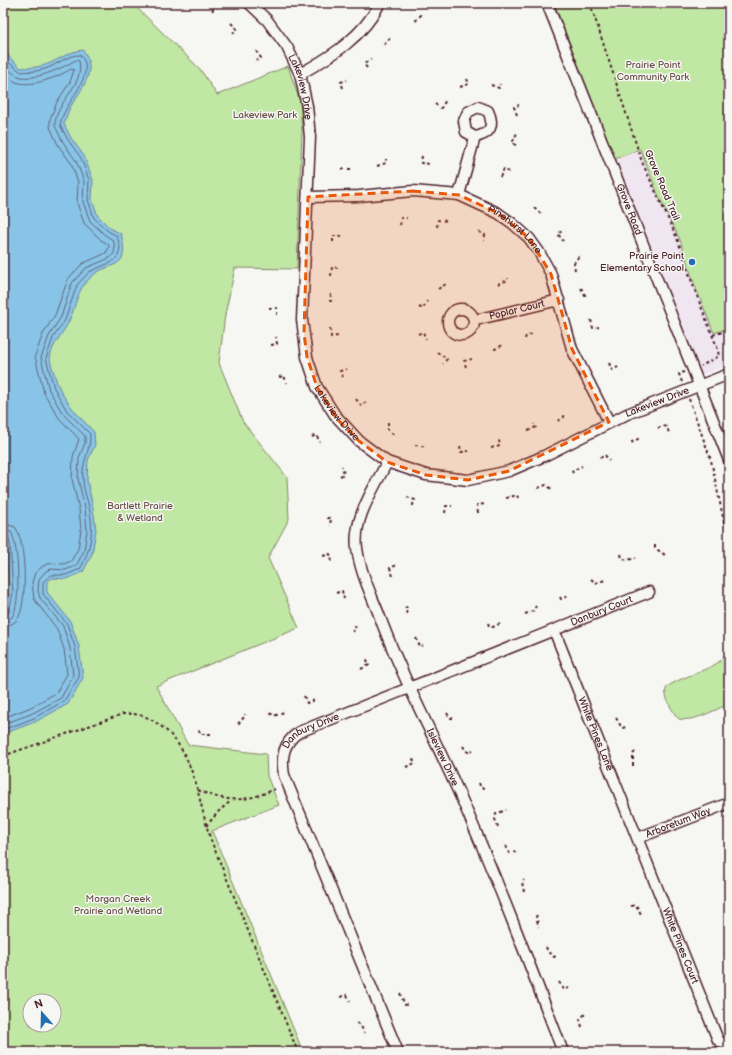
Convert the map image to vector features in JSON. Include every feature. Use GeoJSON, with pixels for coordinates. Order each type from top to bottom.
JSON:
{"type":"FeatureCollection","features":[{"type":"Feature","properties":{"kind":"street","name":"Lakeview Drive"},"geometry":{"type":"LineString","coordinates":[[249,3],[267,20],[287,47],[300,74],[307,106],[310,137],[302,320],[307,357],[317,386],[336,418],[359,442],[388,462],[426,475],[468,480],[509,471],[544,456],[609,422],[729,374]]}},
{"type":"Feature","properties":{"kind":"street"},"geometry":{"type":"LineString","coordinates":[[300,74],[334,55],[357,35],[380,3]]}},
{"type":"Feature","properties":{"kind":"street","name":"Grove Road"},"geometry":{"type":"LineString","coordinates":[[547,3],[729,460]]}},
{"type":"Feature","properties":{"kind":"street"},"geometry":{"type":"LineString","coordinates":[[458,194],[474,137]]}},
{"type":"Feature","properties":{"kind":"street","name":"Pinehurst Lane"},"geometry":{"type":"LineString","coordinates":[[308,197],[359,196],[413,191],[458,194],[498,213],[529,238],[539,252],[551,274],[572,349],[609,422]]}},
{"type":"Feature","properties":{"kind":"street","name":"Poplar Court"},"geometry":{"type":"LineString","coordinates":[[475,320],[559,300]]}},
{"type":"Feature","properties":{"kind":"street","name":"Isleview Drive"},"geometry":{"type":"LineString","coordinates":[[388,462],[360,519],[357,532],[357,547],[361,567],[391,648],[408,688],[463,801],[516,928],[563,1052]]}},
{"type":"Feature","properties":{"kind":"street","name":"Danbury Court"},"geometry":{"type":"LineString","coordinates":[[554,630],[649,592]]}},
{"type":"Feature","properties":{"kind":"street","name":"Danbury Drive"},"geometry":{"type":"LineString","coordinates":[[398,1052],[284,775],[282,757],[288,742],[299,732],[554,630]]}},
{"type":"Feature","properties":{"kind":"street","name":"White Pines Lane"},"geometry":{"type":"LineString","coordinates":[[554,630],[638,838]]}},
{"type":"Feature","properties":{"kind":"street","name":"Arboretum Way"},"geometry":{"type":"LineString","coordinates":[[638,838],[729,801]]}},
{"type":"Feature","properties":{"kind":"street","name":"White Pines Court"},"geometry":{"type":"LineString","coordinates":[[638,838],[718,1040],[729,1048]]}},
{"type":"Feature","properties":{"kind":"path"},"geometry":{"type":"LineString","coordinates":[[212,3],[214,4],[212,13]]}},
{"type":"Feature","properties":{"kind":"path","name":"Grove Road Trail"},"geometry":{"type":"LineString","coordinates":[[590,3],[642,162],[677,238],[695,291],[713,336],[719,356],[704,364]]}},
{"type":"Feature","properties":{"kind":"path"},"geometry":{"type":"LineString","coordinates":[[417,21],[416,20],[422,14]]}},
{"type":"Feature","properties":{"kind":"path"},"geometry":{"type":"LineString","coordinates":[[231,23],[237,29],[233,33]]}},
{"type":"Feature","properties":{"kind":"path"},"geometry":{"type":"LineString","coordinates":[[384,45],[389,39],[392,41]]}},
{"type":"Feature","properties":{"kind":"path"},"geometry":{"type":"LineString","coordinates":[[256,51],[261,58],[256,61]]}},
{"type":"Feature","properties":{"kind":"path"},"geometry":{"type":"LineString","coordinates":[[367,68],[364,64],[371,59]]}},
{"type":"Feature","properties":{"kind":"path"},"geometry":{"type":"LineString","coordinates":[[460,87],[469,84],[468,79]]}},
{"type":"Feature","properties":{"kind":"path"},"geometry":{"type":"LineString","coordinates":[[343,88],[341,82],[347,80]]}},
{"type":"Feature","properties":{"kind":"path"},"geometry":{"type":"LineString","coordinates":[[491,85],[499,88],[500,84]]}},
{"type":"Feature","properties":{"kind":"path"},"geometry":{"type":"LineString","coordinates":[[435,104],[441,108],[446,100]]}},
{"type":"Feature","properties":{"kind":"path"},"geometry":{"type":"LineString","coordinates":[[517,115],[514,107],[519,105]]}},
{"type":"Feature","properties":{"kind":"path"},"geometry":{"type":"LineString","coordinates":[[516,146],[512,143],[512,140],[517,132]]}},
{"type":"Feature","properties":{"kind":"path"},"geometry":{"type":"LineString","coordinates":[[422,156],[421,163],[430,164]]}},
{"type":"Feature","properties":{"kind":"path"},"geometry":{"type":"LineString","coordinates":[[377,166],[386,163],[386,159]]}},
{"type":"Feature","properties":{"kind":"path"},"geometry":{"type":"LineString","coordinates":[[342,169],[351,169],[351,167]]}},
{"type":"Feature","properties":{"kind":"path"},"geometry":{"type":"LineString","coordinates":[[500,177],[504,169],[509,172]]}},
{"type":"Feature","properties":{"kind":"path"},"geometry":{"type":"LineString","coordinates":[[729,173],[729,199]]}},
{"type":"Feature","properties":{"kind":"path"},"geometry":{"type":"LineString","coordinates":[[534,208],[541,214],[542,212]]}},
{"type":"Feature","properties":{"kind":"path"},"geometry":{"type":"LineString","coordinates":[[400,225],[401,218],[407,218]]}},
{"type":"Feature","properties":{"kind":"path"},"geometry":{"type":"LineString","coordinates":[[437,227],[438,220],[446,221]]}},
{"type":"Feature","properties":{"kind":"path"},"geometry":{"type":"LineString","coordinates":[[562,231],[558,234],[563,241]]}},
{"type":"Feature","properties":{"kind":"path"},"geometry":{"type":"LineString","coordinates":[[479,232],[485,235],[484,242]]}},
{"type":"Feature","properties":{"kind":"path"},"geometry":{"type":"LineString","coordinates":[[332,242],[333,236],[343,236]]}},
{"type":"Feature","properties":{"kind":"path"},"geometry":{"type":"LineString","coordinates":[[575,270],[574,263],[579,256]]}},
{"type":"Feature","properties":{"kind":"path"},"geometry":{"type":"LineString","coordinates":[[331,276],[332,267],[338,268]]}},
{"type":"Feature","properties":{"kind":"path"},"geometry":{"type":"LineString","coordinates":[[498,284],[508,280],[508,278]]}},
{"type":"Feature","properties":{"kind":"path"},"geometry":{"type":"LineString","coordinates":[[438,289],[446,283]]}},
{"type":"Feature","properties":{"kind":"path"},"geometry":{"type":"LineString","coordinates":[[581,288],[585,295],[588,294]]}},
{"type":"Feature","properties":{"kind":"path"},"geometry":{"type":"LineString","coordinates":[[331,294],[330,301],[335,302]]}},
{"type":"Feature","properties":{"kind":"path"},"geometry":{"type":"LineString","coordinates":[[419,307],[423,309],[427,301]]}},
{"type":"Feature","properties":{"kind":"path"},"geometry":{"type":"LineString","coordinates":[[269,308],[277,308],[277,315]]}},
{"type":"Feature","properties":{"kind":"path"},"geometry":{"type":"LineString","coordinates":[[591,320],[593,328],[599,327]]}},
{"type":"Feature","properties":{"kind":"path"},"geometry":{"type":"LineString","coordinates":[[330,329],[331,337],[338,336]]}},
{"type":"Feature","properties":{"kind":"path"},"geometry":{"type":"LineString","coordinates":[[713,336],[729,330]]}},
{"type":"Feature","properties":{"kind":"path"},"geometry":{"type":"LineString","coordinates":[[418,334],[423,332],[426,339]]}},
{"type":"Feature","properties":{"kind":"path"},"geometry":{"type":"LineString","coordinates":[[525,339],[526,336],[532,334]]}},
{"type":"Feature","properties":{"kind":"path"},"geometry":{"type":"LineString","coordinates":[[271,345],[277,344],[276,337]]}},
{"type":"Feature","properties":{"kind":"path"},"geometry":{"type":"LineString","coordinates":[[495,350],[503,345]]}},
{"type":"Feature","properties":{"kind":"path"},"geometry":{"type":"LineString","coordinates":[[437,352],[447,359],[443,364]]}},
{"type":"Feature","properties":{"kind":"path"},"geometry":{"type":"LineString","coordinates":[[466,367],[464,361],[472,359]]}},
{"type":"Feature","properties":{"kind":"path"},"geometry":{"type":"LineString","coordinates":[[609,363],[612,370],[618,367]]}},
{"type":"Feature","properties":{"kind":"path"},"geometry":{"type":"LineString","coordinates":[[343,377],[340,371],[347,369]]}},
{"type":"Feature","properties":{"kind":"path"},"geometry":{"type":"LineString","coordinates":[[279,377],[284,376],[287,383]]}},
{"type":"Feature","properties":{"kind":"path"},"geometry":{"type":"LineString","coordinates":[[356,399],[361,406],[367,401]]}},
{"type":"Feature","properties":{"kind":"path"},"geometry":{"type":"LineString","coordinates":[[692,405],[711,460],[724,522],[729,534]]}},
{"type":"Feature","properties":{"kind":"path"},"geometry":{"type":"LineString","coordinates":[[558,421],[564,417],[565,413]]}},
{"type":"Feature","properties":{"kind":"path"},"geometry":{"type":"LineString","coordinates":[[388,422],[388,430],[394,435]]}},
{"type":"Feature","properties":{"kind":"path"},"geometry":{"type":"LineString","coordinates":[[528,431],[536,427],[534,424]]}},
{"type":"Feature","properties":{"kind":"path"},"geometry":{"type":"LineString","coordinates":[[658,428],[667,427],[669,432]]}},
{"type":"Feature","properties":{"kind":"path"},"geometry":{"type":"LineString","coordinates":[[312,438],[316,435],[320,442]]}},
{"type":"Feature","properties":{"kind":"path"},"geometry":{"type":"LineString","coordinates":[[633,443],[632,442],[640,438]]}},
{"type":"Feature","properties":{"kind":"path"},"geometry":{"type":"LineString","coordinates":[[491,448],[500,446],[499,440]]}},
{"type":"Feature","properties":{"kind":"path"},"geometry":{"type":"LineString","coordinates":[[415,445],[426,446]]}},
{"type":"Feature","properties":{"kind":"path"},"geometry":{"type":"LineString","coordinates":[[460,446],[460,452],[469,451]]}},
{"type":"Feature","properties":{"kind":"path"},"geometry":{"type":"LineString","coordinates":[[600,458],[605,455],[609,461]]}},
{"type":"Feature","properties":{"kind":"path"},"geometry":{"type":"LineString","coordinates":[[340,476],[344,474],[342,466]]}},
{"type":"Feature","properties":{"kind":"path"},"geometry":{"type":"LineString","coordinates":[[573,473],[572,471],[582,466]]}},
{"type":"Feature","properties":{"kind":"path"},"geometry":{"type":"LineString","coordinates":[[538,488],[546,485],[553,490]]}},
{"type":"Feature","properties":{"kind":"path"},"geometry":{"type":"LineString","coordinates":[[506,498],[517,495],[518,498]]}},
{"type":"Feature","properties":{"kind":"path"},"geometry":{"type":"LineString","coordinates":[[406,497],[415,500],[412,507]]}},
{"type":"Feature","properties":{"kind":"path"},"geometry":{"type":"LineString","coordinates":[[478,513],[477,505],[486,504]]}},
{"type":"Feature","properties":{"kind":"path"},"geometry":{"type":"LineString","coordinates":[[446,513],[446,506],[452,506]]}},
{"type":"Feature","properties":{"kind":"path"},"geometry":{"type":"LineString","coordinates":[[327,518],[331,518],[330,526]]}},
{"type":"Feature","properties":{"kind":"path"},"geometry":{"type":"LineString","coordinates":[[655,545],[655,548],[660,554],[665,555]]}},
{"type":"Feature","properties":{"kind":"path"},"geometry":{"type":"LineString","coordinates":[[323,556],[330,554],[332,562]]}},
{"type":"Feature","properties":{"kind":"path"},"geometry":{"type":"LineString","coordinates":[[621,554],[627,560],[636,558]]}},
{"type":"Feature","properties":{"kind":"path"},"geometry":{"type":"LineString","coordinates":[[393,576],[390,568],[397,565]]}},
{"type":"Feature","properties":{"kind":"path"},"geometry":{"type":"LineString","coordinates":[[591,579],[596,583],[604,580]]}},
{"type":"Feature","properties":{"kind":"path"},"geometry":{"type":"LineString","coordinates":[[336,593],[342,591],[344,599]]}},
{"type":"Feature","properties":{"kind":"path"},"geometry":{"type":"LineString","coordinates":[[560,597],[561,599],[568,596]]}},
{"type":"Feature","properties":{"kind":"path"},"geometry":{"type":"LineString","coordinates":[[407,614],[405,608],[409,606]]}},
{"type":"Feature","properties":{"kind":"path"},"geometry":{"type":"LineString","coordinates":[[526,614],[533,611],[536,606]]}},
{"type":"Feature","properties":{"kind":"path"},"geometry":{"type":"LineString","coordinates":[[352,632],[356,629],[354,623]]}},
{"type":"Feature","properties":{"kind":"path"},"geometry":{"type":"LineString","coordinates":[[488,623],[493,627],[501,623]]}},
{"type":"Feature","properties":{"kind":"path"},"geometry":{"type":"LineString","coordinates":[[416,638],[420,647],[423,646]]}},
{"type":"Feature","properties":{"kind":"path"},"geometry":{"type":"LineString","coordinates":[[361,668],[369,666],[366,657]]}},
{"type":"Feature","properties":{"kind":"path"},"geometry":{"type":"LineString","coordinates":[[304,696],[307,703],[315,700]]}},
{"type":"Feature","properties":{"kind":"path"},"geometry":{"type":"LineString","coordinates":[[270,713],[274,716],[284,712]]}},
{"type":"Feature","properties":{"kind":"path"},"geometry":{"type":"LineString","coordinates":[[3,756],[114,717],[133,713],[150,718],[170,734],[187,758],[198,789],[206,827],[298,1052]]}},
{"type":"Feature","properties":{"kind":"path"},"geometry":{"type":"LineString","coordinates":[[447,713],[450,718],[453,718]]}},
{"type":"Feature","properties":{"kind":"path"},"geometry":{"type":"LineString","coordinates":[[238,724],[245,714]]}},
{"type":"Feature","properties":{"kind":"path"},"geometry":{"type":"LineString","coordinates":[[616,718],[622,728],[627,727]]}},
{"type":"Feature","properties":{"kind":"path"},"geometry":{"type":"LineString","coordinates":[[199,730],[200,734],[213,734]]}},
{"type":"Feature","properties":{"kind":"path"},"geometry":{"type":"LineString","coordinates":[[463,746],[466,751],[469,752],[473,750]]}},
{"type":"Feature","properties":{"kind":"path"},"geometry":{"type":"LineString","coordinates":[[634,766],[633,754],[636,751]]}},
{"type":"Feature","properties":{"kind":"path"},"geometry":{"type":"LineString","coordinates":[[406,767],[414,763],[412,757]]}},
{"type":"Feature","properties":{"kind":"path"},"geometry":{"type":"LineString","coordinates":[[479,783],[481,788],[487,788]]}},
{"type":"Feature","properties":{"kind":"path"},"geometry":{"type":"LineString","coordinates":[[198,789],[232,801]]}},
{"type":"Feature","properties":{"kind":"path"},"geometry":{"type":"LineString","coordinates":[[206,827],[220,810],[232,801],[255,796],[276,789]]}},
{"type":"Feature","properties":{"kind":"path"},"geometry":{"type":"LineString","coordinates":[[498,827],[495,819],[496,814],[506,810]]}},
{"type":"Feature","properties":{"kind":"path"},"geometry":{"type":"LineString","coordinates":[[506,846],[512,854],[516,852]]}},
{"type":"Feature","properties":{"kind":"path"},"geometry":{"type":"LineString","coordinates":[[524,880],[522,882],[524,892]]}},
{"type":"Feature","properties":{"kind":"path"},"geometry":{"type":"LineString","coordinates":[[632,906],[636,905],[642,916]]}},
{"type":"Feature","properties":{"kind":"path"},"geometry":{"type":"LineString","coordinates":[[537,915],[536,916],[540,927]]}},
{"type":"Feature","properties":{"kind":"path"},"geometry":{"type":"LineString","coordinates":[[546,947],[548,952],[556,956]]}},
{"type":"Feature","properties":{"kind":"path"},"geometry":{"type":"LineString","coordinates":[[559,982],[564,990],[569,988]]}},
{"type":"Feature","properties":{"kind":"path"},"geometry":{"type":"LineString","coordinates":[[400,993],[405,1005],[409,1004]]}},
{"type":"Feature","properties":{"kind":"path"},"geometry":{"type":"LineString","coordinates":[[341,996],[347,995],[350,1001]]}},
{"type":"Feature","properties":{"kind":"path"},"geometry":{"type":"LineString","coordinates":[[582,1027],[580,1019],[585,1014]]}},
{"type":"Feature","properties":{"kind":"path"},"geometry":{"type":"LineString","coordinates":[[357,1023],[360,1024],[364,1033]]}},
{"type":"Feature","properties":{"kind":"highlighted area"},"geometry":{"type":"Polygon","coordinates":[[[413,191],[459,195],[498,213],[529,238],[551,274],[572,349],[609,422],[509,471],[468,480],[426,475],[387,462],[359,441],[336,418],[317,387],[307,357],[304,333],[308,197],[413,191]]]}},
{"type":"Feature","properties":{"kind":"shaded area","name":"Prairie Point Elementary School"},"geometry":{"type":"Polygon","coordinates":[[[729,100],[729,365],[701,375],[615,159],[722,115],[729,100]]]}},
{"type":"Feature","properties":{"kind":"green space","name":"Bartlett Prairie & Wetland"},"geometry":{"type":"Polygon","coordinates":[[[3,3],[132,3],[200,69],[217,95],[288,66],[300,102],[302,130],[297,269],[235,268],[225,315],[219,363],[243,422],[287,477],[289,519],[268,558],[299,628],[156,686],[188,745],[266,754],[267,776],[279,805],[212,831],[303,1052],[3,1052],[3,602],[5,594],[3,584],[3,3]]]}},
{"type":"Feature","properties":{"kind":"green space","name":"Prairie Point Community Park"},"geometry":{"type":"Polygon","coordinates":[[[554,3],[729,3],[729,100],[725,114],[729,125],[729,151],[726,188],[729,210],[729,328],[714,333],[695,286],[680,240],[659,197],[640,149],[615,159],[554,3]]]}},
{"type":"Feature","properties":{"kind":"green space"},"geometry":{"type":"Polygon","coordinates":[[[729,647],[729,704],[698,717],[691,719],[679,719],[674,713],[666,696],[666,689],[675,682],[716,664],[722,659],[729,647]]]}},
{"type":"Feature","properties":{"kind":"water"},"geometry":{"type":"Polygon","coordinates":[[[3,42],[9,57],[21,68],[36,67],[52,62],[72,52],[83,50],[89,65],[89,72],[84,86],[70,108],[64,124],[71,138],[84,156],[93,180],[92,200],[98,216],[110,228],[121,234],[124,246],[121,260],[97,273],[85,283],[77,298],[67,326],[55,344],[50,358],[60,390],[75,412],[94,432],[95,445],[88,460],[87,480],[96,530],[92,554],[83,572],[67,579],[52,578],[47,582],[47,592],[70,621],[79,646],[83,678],[68,704],[35,722],[3,734],[3,618],[9,593],[6,544],[3,532],[3,42]]]}},
{"type":"Feature","properties":{"kind":"place","name":"Prairie Point Elementary School"},"geometry":{"type":"Point","coordinates":[692,262]}},
{"type":"Feature","properties":{"kind":"park label","name":"Lakeview Park"},"geometry":{"type":"Point","coordinates":[265,115]}},
{"type":"Feature","properties":{"kind":"park label","name":"Morgan Creek Prairie and Wetland"},"geometry":{"type":"Point","coordinates":[118,904]}}]}
